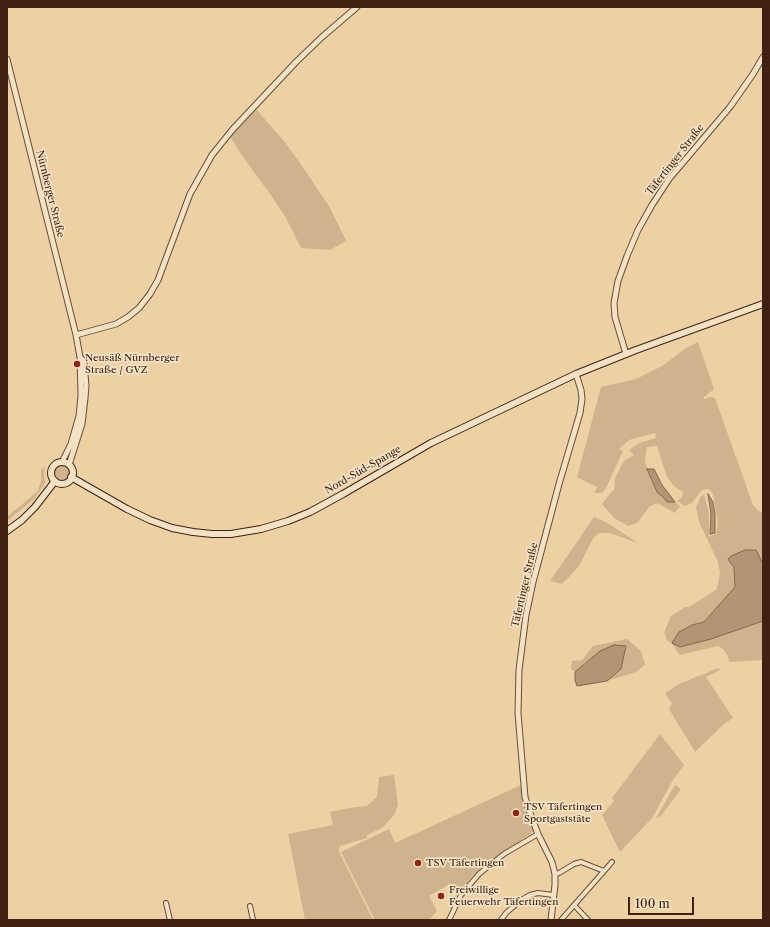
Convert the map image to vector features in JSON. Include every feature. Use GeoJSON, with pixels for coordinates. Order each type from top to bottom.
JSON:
{"type":"FeatureCollection","features":[{"type":"Feature","properties":{"kind":"main road","name":"Nord-Süd-Spange"},"geometry":{"type":"LineString","coordinates":[[71,478],[127,509],[158,524],[193,532],[212,534],[237,533],[274,526],[310,512],[432,443],[576,374],[636,350],[763,304]]}},
{"type":"Feature","properties":{"kind":"main road"},"geometry":{"type":"LineString","coordinates":[[62,462],[70,465],[72,471],[71,478],[64,483],[56,481],[52,475],[52,468],[57,463],[62,462]]}},
{"type":"Feature","properties":{"kind":"main road"},"geometry":{"type":"LineString","coordinates":[[7,531],[22,520],[35,507],[56,481]]}},
{"type":"Feature","properties":{"kind":"street"},"geometry":{"type":"LineString","coordinates":[[76,335],[116,324],[139,308],[150,294],[158,280],[190,194],[212,155],[233,129],[296,62],[322,36],[357,7]]}},
{"type":"Feature","properties":{"kind":"street","name":"Täfertinger Straße"},"geometry":{"type":"LineString","coordinates":[[626,354],[615,316],[614,303],[618,281],[638,230],[669,179],[730,107],[763,57]]}},
{"type":"Feature","properties":{"kind":"street","name":"Nürnberger Straße"},"geometry":{"type":"LineString","coordinates":[[7,58],[76,335],[80,357],[81,416]]}},
{"type":"Feature","properties":{"kind":"street","name":"Täfertinger Straße"},"geometry":{"type":"LineString","coordinates":[[551,920],[555,874],[552,862],[538,834],[530,813],[525,797],[522,775],[518,713],[519,670],[526,615],[533,582],[559,484],[580,413],[582,399],[576,374]]}},
{"type":"Feature","properties":{"kind":"street"},"geometry":{"type":"LineString","coordinates":[[62,462],[71,444],[81,416]]}},
{"type":"Feature","properties":{"kind":"street"},"geometry":{"type":"LineString","coordinates":[[70,465],[79,434],[81,416]]}},
{"type":"Feature","properties":{"kind":"street"},"geometry":{"type":"LineString","coordinates":[[449,920],[461,895],[479,874],[505,854],[538,834]]}},
{"type":"Feature","properties":{"kind":"street"},"geometry":{"type":"LineString","coordinates":[[555,874],[581,862],[604,871]]}},
{"type":"Feature","properties":{"kind":"street"},"geometry":{"type":"LineString","coordinates":[[561,920],[612,862]]}},
{"type":"Feature","properties":{"kind":"street"},"geometry":{"type":"LineString","coordinates":[[501,920],[506,913],[521,900],[530,895],[538,893],[554,896]]}},
{"type":"Feature","properties":{"kind":"street"},"geometry":{"type":"LineString","coordinates":[[166,903],[170,920]]}},
{"type":"Feature","properties":{"kind":"street"},"geometry":{"type":"LineString","coordinates":[[574,905],[588,920]]}},
{"type":"Feature","properties":{"kind":"street"},"geometry":{"type":"LineString","coordinates":[[250,906],[253,920]]}},
{"type":"Feature","properties":{"kind":"shaded area"},"geometry":{"type":"Polygon","coordinates":[[[256,109],[284,141],[300,163],[330,208],[346,241],[330,250],[301,248],[286,218],[230,136],[256,109]]]}},
{"type":"Feature","properties":{"kind":"shaded area"},"geometry":{"type":"Polygon","coordinates":[[[698,342],[714,389],[703,398],[715,398],[753,505],[758,511],[763,512],[763,562],[762,563],[759,558],[735,555],[731,556],[731,566],[734,568],[735,587],[704,622],[692,625],[677,645],[680,647],[711,639],[763,621],[763,660],[729,662],[728,656],[723,649],[718,646],[680,655],[667,640],[664,632],[671,616],[685,607],[689,607],[717,589],[720,573],[718,562],[699,522],[696,507],[701,496],[704,494],[709,513],[709,536],[716,534],[718,523],[713,494],[709,489],[702,490],[692,503],[685,506],[677,501],[682,497],[683,492],[674,486],[667,477],[657,446],[647,447],[645,462],[656,490],[667,502],[675,502],[680,506],[675,513],[657,503],[650,506],[637,523],[628,526],[614,518],[602,504],[614,490],[615,478],[624,461],[634,455],[629,450],[639,443],[656,438],[655,433],[629,440],[619,449],[623,451],[607,486],[602,493],[594,493],[597,487],[577,477],[601,387],[636,379],[662,366],[686,348],[698,342]]]}},
{"type":"Feature","properties":{"kind":"shaded area"},"geometry":{"type":"Polygon","coordinates":[[[59,464],[65,464],[70,469],[68,478],[65,480],[59,480],[54,475],[54,469],[59,464]]]}},
{"type":"Feature","properties":{"kind":"shaded area"},"geometry":{"type":"Polygon","coordinates":[[[45,466],[45,483],[41,489],[34,499],[7,521],[7,517],[38,491],[41,481],[41,470],[45,466]]]}},
{"type":"Feature","properties":{"kind":"shaded area"},"geometry":{"type":"Polygon","coordinates":[[[647,469],[654,469],[662,485],[675,502],[667,502],[657,492],[647,469]]]}},
{"type":"Feature","properties":{"kind":"shaded area"},"geometry":{"type":"Polygon","coordinates":[[[708,494],[713,502],[715,514],[715,533],[710,534],[711,514],[708,494]]]}},
{"type":"Feature","properties":{"kind":"shaded area"},"geometry":{"type":"Polygon","coordinates":[[[594,517],[606,522],[638,543],[610,533],[599,533],[594,537],[579,566],[562,584],[550,581],[594,517]]]}},
{"type":"Feature","properties":{"kind":"shaded area"},"geometry":{"type":"Polygon","coordinates":[[[745,550],[756,550],[763,562],[763,621],[711,639],[680,647],[672,643],[679,632],[692,625],[704,622],[735,587],[734,568],[728,559],[731,556],[745,550]]]}},
{"type":"Feature","properties":{"kind":"shaded area"},"geometry":{"type":"Polygon","coordinates":[[[627,639],[641,651],[645,665],[636,672],[607,681],[621,669],[626,646],[614,645],[586,662],[575,672],[571,669],[572,661],[582,660],[593,646],[627,639]]]}},
{"type":"Feature","properties":{"kind":"shaded area"},"geometry":{"type":"Polygon","coordinates":[[[614,645],[626,646],[621,669],[607,681],[577,686],[575,672],[600,651],[614,645]]]}},
{"type":"Feature","properties":{"kind":"shaded area"},"geometry":{"type":"Polygon","coordinates":[[[718,668],[720,670],[706,677],[733,718],[724,724],[695,752],[669,709],[672,703],[665,693],[679,684],[718,668]]]}},
{"type":"Feature","properties":{"kind":"shaded area"},"geometry":{"type":"Polygon","coordinates":[[[660,734],[684,765],[673,780],[652,818],[620,852],[602,815],[614,801],[612,798],[660,734]]]}},
{"type":"Feature","properties":{"kind":"shaded area"},"geometry":{"type":"Polygon","coordinates":[[[394,775],[398,805],[394,815],[382,828],[367,835],[367,838],[340,846],[339,852],[373,920],[305,920],[288,834],[333,825],[330,812],[367,806],[377,797],[379,777],[394,775]]]}},
{"type":"Feature","properties":{"kind":"shaded area","name":"TSV Täfertingen"},"geometry":{"type":"Polygon","coordinates":[[[521,785],[523,801],[534,831],[474,874],[456,895],[448,885],[429,896],[437,911],[429,920],[375,920],[341,852],[389,829],[395,843],[521,785]]]}},
{"type":"Feature","properties":{"kind":"shaded area"},"geometry":{"type":"Polygon","coordinates":[[[675,785],[681,789],[661,816],[656,818],[675,785]]]}},
{"type":"Feature","properties":{"kind":"place","name":"Neusäß Nürnberger Straße / GVZ"},"geometry":{"type":"Point","coordinates":[77,364]}},
{"type":"Feature","properties":{"kind":"place","name":"TSV Täfertingen Sportgaststäte"},"geometry":{"type":"Point","coordinates":[516,813]}},
{"type":"Feature","properties":{"kind":"place","name":"TSV Täfertingen"},"geometry":{"type":"Point","coordinates":[418,863]}},
{"type":"Feature","properties":{"kind":"place","name":"Freiwillige Feuerwehr Täfertingen"},"geometry":{"type":"Point","coordinates":[441,896]}}]}
